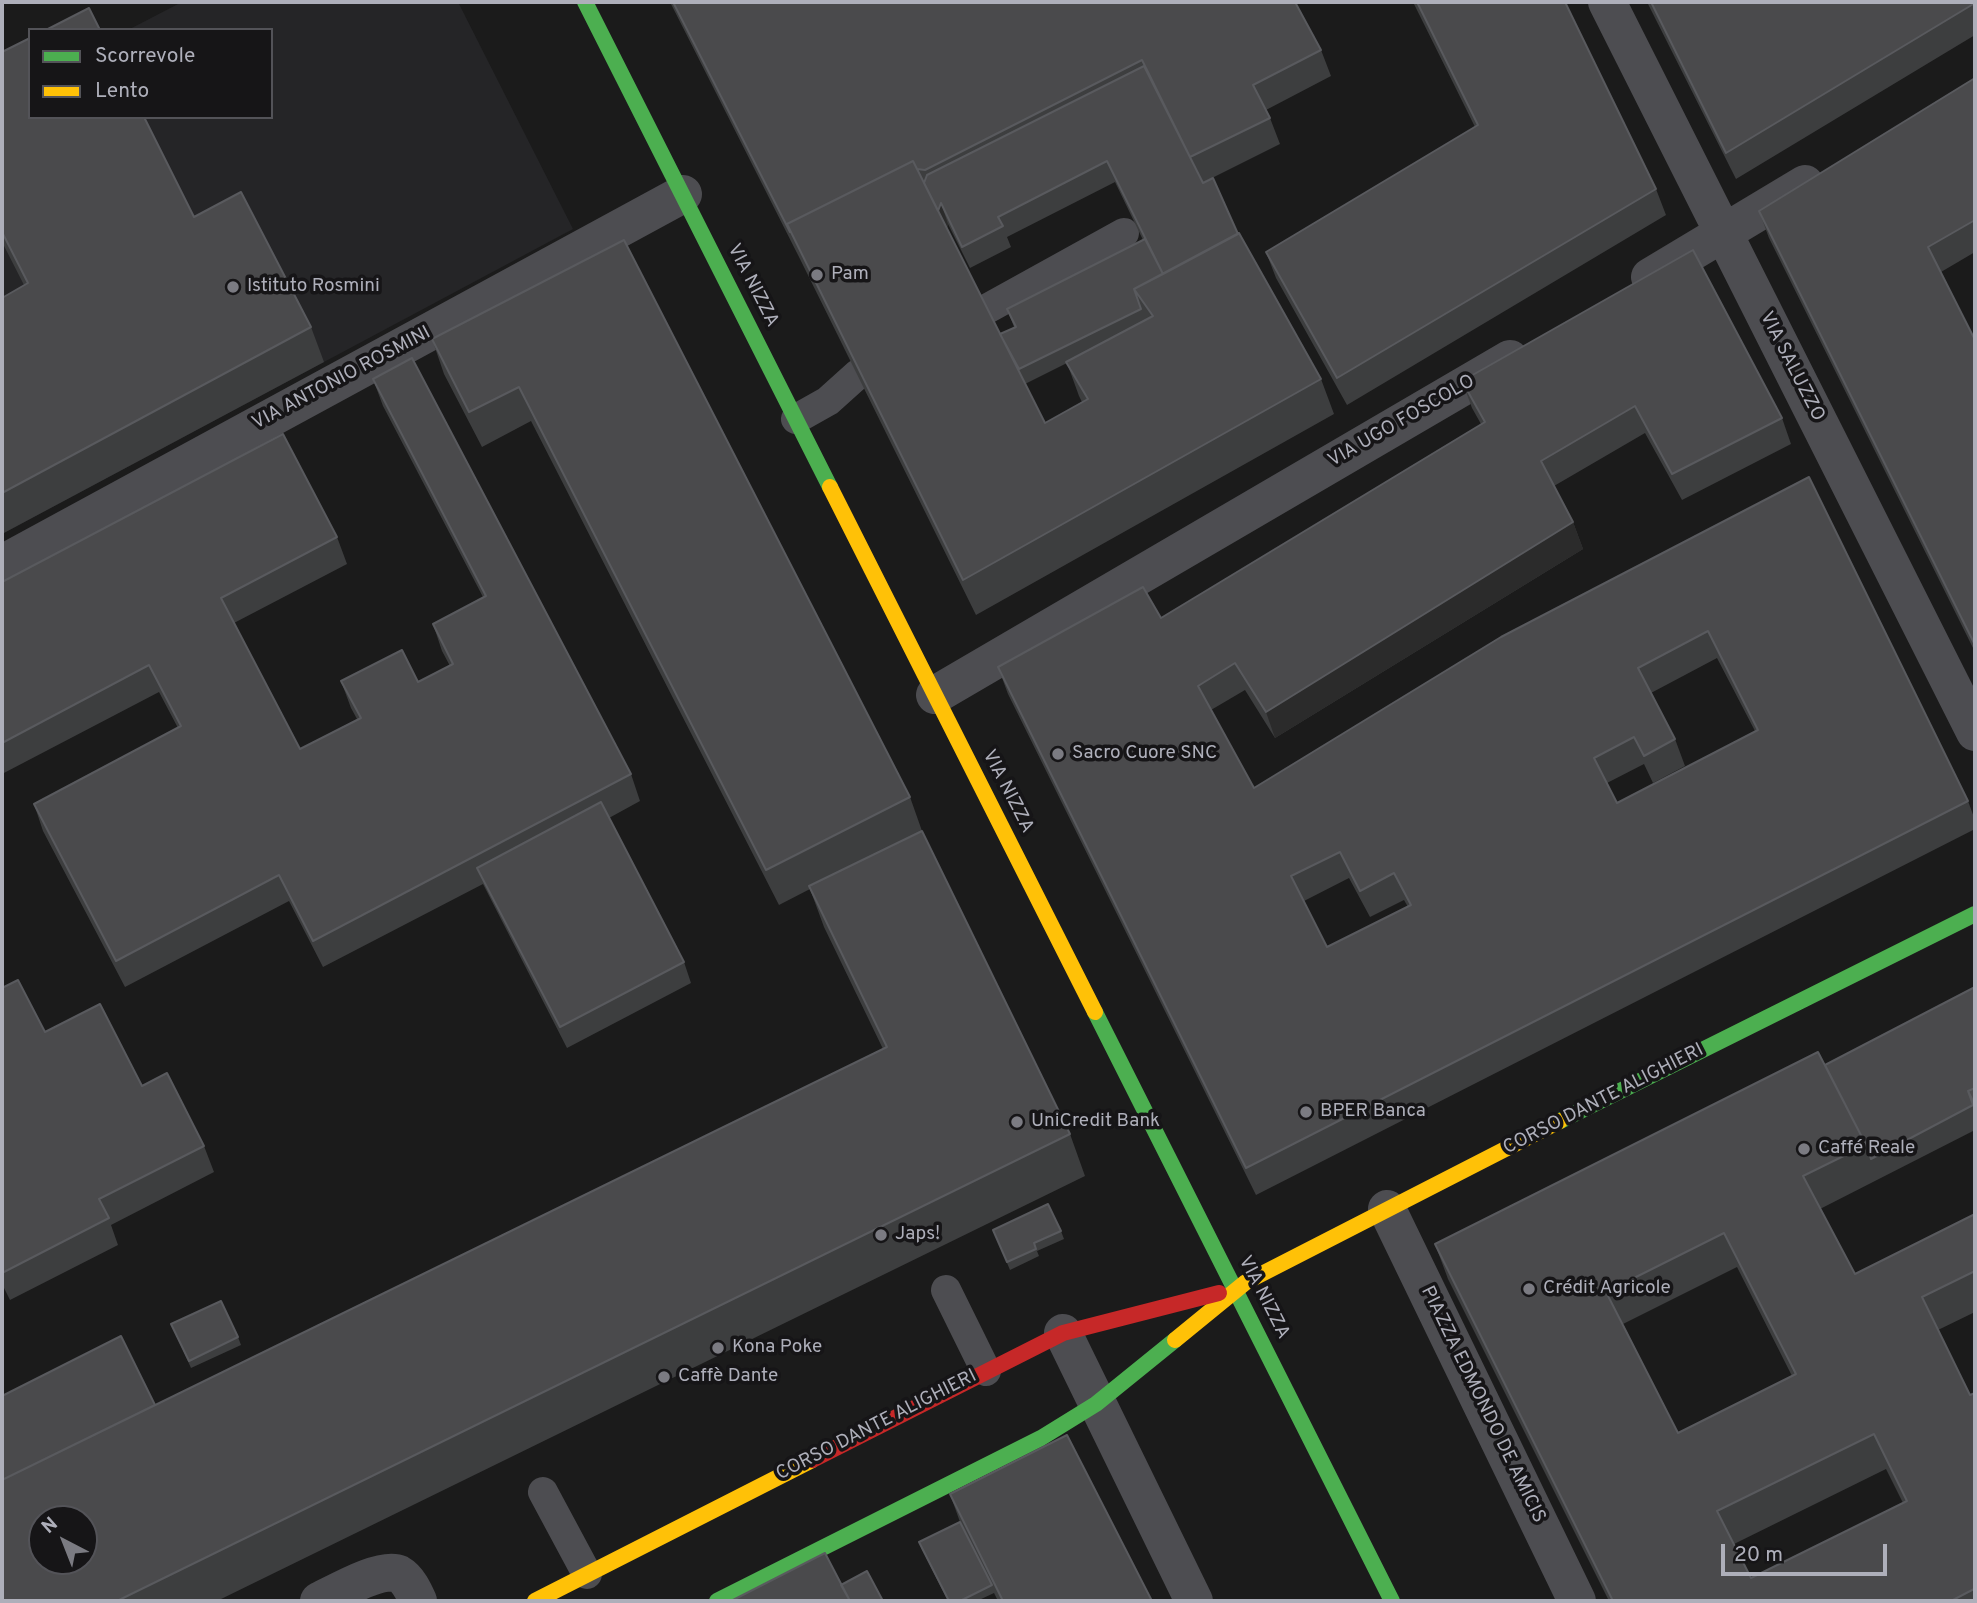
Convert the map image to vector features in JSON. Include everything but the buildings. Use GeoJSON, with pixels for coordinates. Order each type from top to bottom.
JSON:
{"type":"FeatureCollection","features":[{"type":"Feature","properties":{"kind":"street","name":"VIA NIZZA"},"geometry":{"type":"LineString","coordinates":[[585,2],[1392,1601]]}},
{"type":"Feature","properties":{"kind":"street","name":"VIA SALUZZO"},"geometry":{"type":"LineString","coordinates":[[1607,2],[1975,732]]}},
{"type":"Feature","properties":{"kind":"street"},"geometry":{"type":"LineString","coordinates":[[1616,297],[1837,165]]}},
{"type":"Feature","properties":{"kind":"street","name":"VIA ANTONIO ROSMINI"},"geometry":{"type":"LineString","coordinates":[[2,564],[682,194]]}},
{"type":"Feature","properties":{"kind":"street","name":"VIA UGO FOSCOLO"},"geometry":{"type":"LineString","coordinates":[[935,695],[1544,339]]}},
{"type":"Feature","properties":{"kind":"street","name":"CORSO DANTE ALIGHIERI"},"geometry":{"type":"LineString","coordinates":[[717,1601],[1041,1438],[1096,1404],[1234,1289],[1387,1209],[1975,914]]}},
{"type":"Feature","properties":{"kind":"street","name":"PIAZZA EDMONDO DE AMICIS"},"geometry":{"type":"LineString","coordinates":[[1387,1209],[1577,1601]]}},
{"type":"Feature","properties":{"kind":"street","name":"CORSO DANTE ALIGHIERI"},"geometry":{"type":"LineString","coordinates":[[535,1601],[1063,1333],[1234,1289]]}},
{"type":"Feature","properties":{"kind":"street"},"geometry":{"type":"LineString","coordinates":[[1063,1333],[1194,1601]]}},
{"type":"Feature","properties":{"kind":"street"},"geometry":{"type":"LineString","coordinates":[[319,1601],[385,1571],[400,1574],[418,1601]]}},
{"type":"Feature","properties":{"kind":"lane"},"geometry":{"type":"LineString","coordinates":[[983,311],[1124,233]]}},
{"type":"Feature","properties":{"kind":"lane"},"geometry":{"type":"LineString","coordinates":[[796,419],[828,401],[858,374]]}},
{"type":"Feature","properties":{"kind":"lane"},"geometry":{"type":"LineString","coordinates":[[946,1290],[986,1371]]}},
{"type":"Feature","properties":{"kind":"lane"},"geometry":{"type":"LineString","coordinates":[[543,1492],[587,1574]]}},
{"type":"Feature","properties":{"kind":"shaded area","name":"Istituto Rosmini"},"geometry":{"type":"Polygon","coordinates":[[[182,2],[458,2],[573,229],[2,534],[2,93],[28,115],[28,119],[273,119],[273,28],[132,28],[182,2]]]}},
{"type":"Feature","properties":{"kind":"traffic: fast"},"geometry":{"type":"LineString","coordinates":[[585,2],[830,487]]}},
{"type":"Feature","properties":{"kind":"traffic: fast"},"geometry":{"type":"LineString","coordinates":[[1560,1121],[1975,914]]}},
{"type":"Feature","properties":{"kind":"traffic: fast"},"geometry":{"type":"LineString","coordinates":[[1095,1012],[1392,1601]]}},
{"type":"Feature","properties":{"kind":"traffic: fast"},"geometry":{"type":"LineString","coordinates":[[717,1601],[1041,1438],[1096,1404],[1175,1340]]}},
{"type":"Feature","properties":{"kind":"traffic: slow"},"geometry":{"type":"LineString","coordinates":[[830,487],[1095,1012]]}},
{"type":"Feature","properties":{"kind":"traffic: slow"},"geometry":{"type":"LineString","coordinates":[[1175,1340],[1246,1282],[1560,1121]]}},
{"type":"Feature","properties":{"kind":"traffic: slow"},"geometry":{"type":"LineString","coordinates":[[535,1601],[812,1460]]}},
{"type":"Feature","properties":{"kind":"traffic: jam"},"geometry":{"type":"LineString","coordinates":[[812,1460],[1063,1333],[1219,1293]]}},
{"type":"Feature","properties":{"kind":"place","name":"Pam"},"geometry":{"type":"Point","coordinates":[817,275]}},
{"type":"Feature","properties":{"kind":"place","name":"Istituto Rosmini"},"geometry":{"type":"Point","coordinates":[233,287]}},
{"type":"Feature","properties":{"kind":"place","name":"Sacro Cuore SNC"},"geometry":{"type":"Point","coordinates":[1058,754]}},
{"type":"Feature","properties":{"kind":"place","name":"BPER Banca"},"geometry":{"type":"Point","coordinates":[1306,1112]}},
{"type":"Feature","properties":{"kind":"place","name":"UniCredit Bank"},"geometry":{"type":"Point","coordinates":[1017,1122]}},
{"type":"Feature","properties":{"kind":"place","name":"Caffé Reale"},"geometry":{"type":"Point","coordinates":[1804,1149]}},
{"type":"Feature","properties":{"kind":"place","name":"Japs!"},"geometry":{"type":"Point","coordinates":[881,1235]}},
{"type":"Feature","properties":{"kind":"place","name":"Crédit Agricole"},"geometry":{"type":"Point","coordinates":[1529,1289]}},
{"type":"Feature","properties":{"kind":"place","name":"Kona Poke"},"geometry":{"type":"Point","coordinates":[718,1348]}},
{"type":"Feature","properties":{"kind":"place","name":"Caffè Dante"},"geometry":{"type":"Point","coordinates":[664,1377]}}]}
